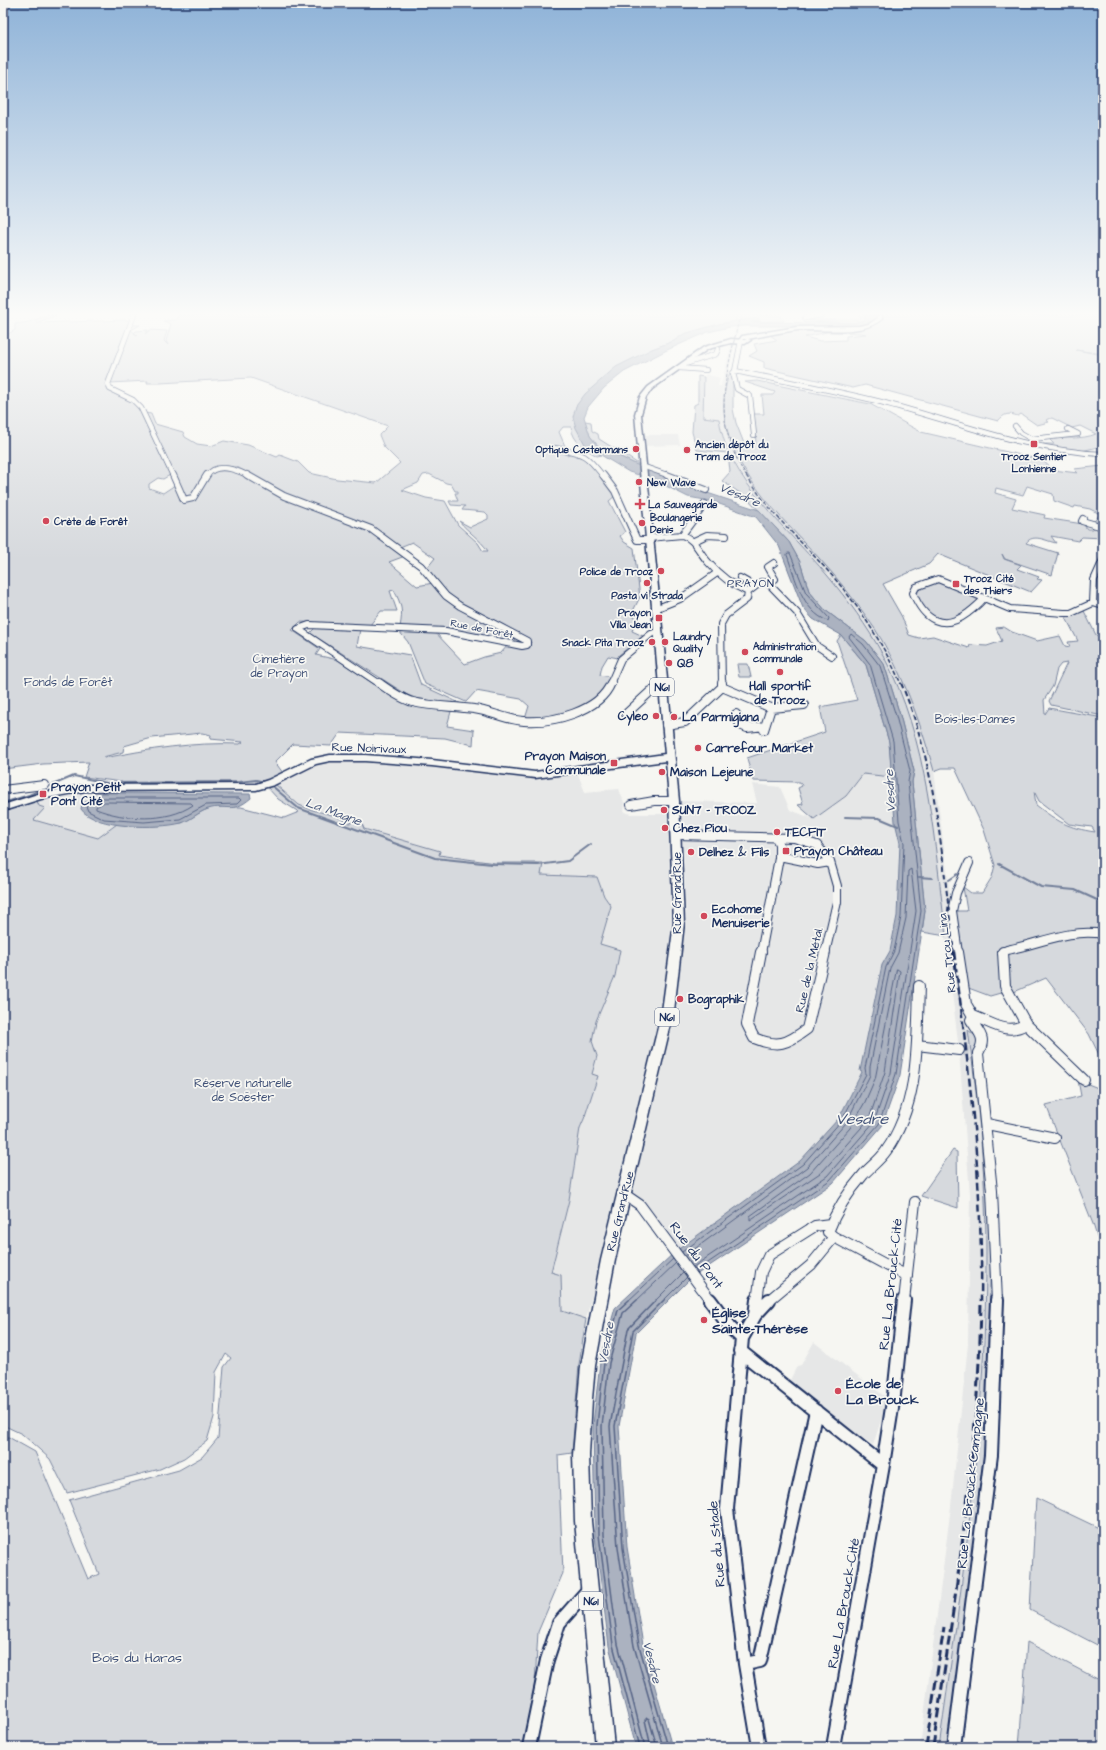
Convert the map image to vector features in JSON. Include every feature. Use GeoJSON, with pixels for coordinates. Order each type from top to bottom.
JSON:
{"type":"FeatureCollection","features":[{"type":"Feature","properties":{"kind":"main road","name":"Rue Grand'Rue"},"geometry":{"type":"LineString","coordinates":[[590,1589],[583,1521],[581,1455],[585,1392],[591,1347],[608,1260],[668,1011],[679,923],[674,801],[662,688],[638,409],[644,397]]}},
{"type":"Feature","properties":{"kind":"main road","name":"Rue Noirivaux"},"geometry":{"type":"LineString","coordinates":[[3,808],[41,796],[85,788],[256,787],[268,784],[314,761],[330,758],[365,758],[432,763],[535,775],[669,757]]}},
{"type":"Feature","properties":{"kind":"main road","name":"N61"},"geometry":{"type":"LineString","coordinates":[[590,1589],[605,1747]]}},
{"type":"Feature","properties":{"kind":"street","name":"Rue de Forêt"},"geometry":{"type":"LineString","coordinates":[[126,397],[133,400],[141,408],[184,500],[193,498],[209,473],[216,469],[236,469],[284,496],[371,529],[421,566],[446,596],[460,606],[527,641],[527,644],[522,646],[446,631],[309,625],[300,626],[298,629],[310,639],[395,694],[412,702],[475,709],[523,721],[548,720],[590,707],[600,700],[607,692],[621,659],[651,634],[657,632]]}},
{"type":"Feature","properties":{"kind":"street"},"geometry":{"type":"LineString","coordinates":[[750,397],[754,435]]}},
{"type":"Feature","properties":{"kind":"street"},"geometry":{"type":"LineString","coordinates":[[856,397],[881,402],[960,427],[1077,453],[1103,454]]}},
{"type":"Feature","properties":{"kind":"street"},"geometry":{"type":"LineString","coordinates":[[1015,426],[1021,433],[1039,444]]}},
{"type":"Feature","properties":{"kind":"street"},"geometry":{"type":"LineString","coordinates":[[1032,439],[1078,434],[1068,429]]}},
{"type":"Feature","properties":{"kind":"street"},"geometry":{"type":"LineString","coordinates":[[555,448],[579,453],[589,458],[626,510],[637,540],[675,537],[682,535],[705,504]]}},
{"type":"Feature","properties":{"kind":"street"},"geometry":{"type":"LineString","coordinates":[[642,466],[706,490]]}},
{"type":"Feature","properties":{"kind":"street"},"geometry":{"type":"LineString","coordinates":[[1083,519],[1082,521],[1085,523],[1103,527]]}},
{"type":"Feature","properties":{"kind":"street"},"geometry":{"type":"LineString","coordinates":[[682,535],[694,541],[719,574],[735,586],[748,592]]}},
{"type":"Feature","properties":{"kind":"street"},"geometry":{"type":"LineString","coordinates":[[694,541],[707,535],[726,536]]}},
{"type":"Feature","properties":{"kind":"street"},"geometry":{"type":"LineString","coordinates":[[1094,603],[1094,580],[1103,560]]}},
{"type":"Feature","properties":{"kind":"street"},"geometry":{"type":"LineString","coordinates":[[768,583],[775,579],[768,567],[774,562]]}},
{"type":"Feature","properties":{"kind":"street"},"geometry":{"type":"LineString","coordinates":[[655,609],[663,608],[678,601],[706,579],[719,574]]}},
{"type":"Feature","properties":{"kind":"street"},"geometry":{"type":"LineString","coordinates":[[740,578],[754,586]]}},
{"type":"Feature","properties":{"kind":"street"},"geometry":{"type":"LineString","coordinates":[[984,598],[956,622],[948,623],[935,621],[928,616],[914,598],[913,593],[916,587],[938,579],[984,598],[1016,613],[1071,613],[1094,603],[1103,606]]}},
{"type":"Feature","properties":{"kind":"street"},"geometry":{"type":"LineString","coordinates":[[666,725],[685,722],[722,687],[721,624],[726,615],[747,599],[748,592],[761,582],[768,583],[797,613],[817,646],[832,656]]}},
{"type":"Feature","properties":{"kind":"street"},"geometry":{"type":"LineString","coordinates":[[722,687],[771,708],[804,705]]}},
{"type":"Feature","properties":{"kind":"street"},"geometry":{"type":"LineString","coordinates":[[626,714],[651,691],[662,688]]}},
{"type":"Feature","properties":{"kind":"street"},"geometry":{"type":"LineString","coordinates":[[736,714],[740,725],[747,728],[764,728],[771,708]]}},
{"type":"Feature","properties":{"kind":"street"},"geometry":{"type":"LineString","coordinates":[[3,790],[44,785]]}},
{"type":"Feature","properties":{"kind":"street"},"geometry":{"type":"LineString","coordinates":[[631,805],[654,801],[674,801]]}},
{"type":"Feature","properties":{"kind":"street","name":"Rue de la Métal."},"geometry":{"type":"LineString","coordinates":[[676,835],[794,838],[816,845],[823,851],[830,862],[837,886],[837,902],[807,1028],[789,1042],[768,1044],[754,1038],[747,1024],[779,856],[776,838]]}},
{"type":"Feature","properties":{"kind":"street"},"geometry":{"type":"LineString","coordinates":[[779,856],[818,864],[830,862]]}},
{"type":"Feature","properties":{"kind":"street","name":"Rue Trou Lina"},"geometry":{"type":"LineString","coordinates":[[969,863],[956,893],[952,911],[966,1004],[973,1016]]}},
{"type":"Feature","properties":{"kind":"street"},"geometry":{"type":"LineString","coordinates":[[1084,1080],[1063,1058],[1026,1024],[1005,986],[1002,953],[1007,950],[1042,942],[1067,933],[1093,931],[1103,934]]}},
{"type":"Feature","properties":{"kind":"street"},"geometry":{"type":"LineString","coordinates":[[907,1276],[834,1237],[828,1232],[830,1224],[862,1177],[886,1151],[900,1128],[910,1095],[917,1045],[919,986]]}},
{"type":"Feature","properties":{"kind":"street"},"geometry":{"type":"LineString","coordinates":[[973,1016],[1003,1029],[1012,1031],[1020,1029],[1026,1024]]}},
{"type":"Feature","properties":{"kind":"street","name":"Rue La Brouck-Campagne"},"geometry":{"type":"LineString","coordinates":[[954,1747],[991,1456],[994,1418],[996,1274],[987,1124],[975,1053],[983,1045],[982,1039],[971,1020],[973,1016]]}},
{"type":"Feature","properties":{"kind":"street"},"geometry":{"type":"LineString","coordinates":[[917,1045],[959,1050]]}},
{"type":"Feature","properties":{"kind":"street"},"geometry":{"type":"LineString","coordinates":[[987,1124],[1055,1138]]}},
{"type":"Feature","properties":{"kind":"street","name":"Rue du Pont"},"geometry":{"type":"LineString","coordinates":[[624,1194],[640,1205],[702,1286],[741,1344]]}},
{"type":"Feature","properties":{"kind":"street","name":"Rue La Brouck-Cité"},"geometry":{"type":"LineString","coordinates":[[832,1747],[883,1465],[894,1395],[915,1202]]}},
{"type":"Feature","properties":{"kind":"street"},"geometry":{"type":"LineString","coordinates":[[755,1315],[761,1272],[769,1255],[815,1226],[830,1224]]}},
{"type":"Feature","properties":{"kind":"street"},"geometry":{"type":"LineString","coordinates":[[834,1237],[811,1265],[772,1297],[755,1315],[741,1344],[816,1411],[883,1465]]}},
{"type":"Feature","properties":{"kind":"street","name":"Rue du Stade"},"geometry":{"type":"LineString","coordinates":[[741,1344],[727,1508],[745,1664],[759,1747]]}},
{"type":"Feature","properties":{"kind":"street"},"geometry":{"type":"LineString","coordinates":[[745,1664],[760,1662],[816,1411]]}},
{"type":"Feature","properties":{"kind":"street"},"geometry":{"type":"LineString","coordinates":[[529,1747],[547,1660],[559,1623],[590,1589]]}},
{"type":"Feature","properties":{"kind":"shaded area"},"geometry":{"type":"Polygon","coordinates":[[[704,397],[725,397],[724,408],[727,427],[734,449],[749,477],[764,498],[833,573],[875,630],[903,680],[923,732],[934,771],[979,1117],[984,1173],[986,1245],[982,1393],[977,1455],[961,1594],[939,1747],[920,1747],[951,1506],[968,1344],[970,1194],[959,1050],[932,828],[895,680],[883,654],[827,574],[764,505],[748,485],[736,464],[721,431],[719,419],[703,417],[704,397]]]}},
{"type":"Feature","properties":{"kind":"shaded area"},"geometry":{"type":"Polygon","coordinates":[[[641,435],[678,435],[680,445],[643,446],[641,435]]]}},
{"type":"Feature","properties":{"kind":"shaded area"},"geometry":{"type":"Polygon","coordinates":[[[333,759],[399,761],[528,777],[577,772],[585,792],[619,789],[625,805],[624,812],[632,814],[670,814],[677,901],[663,1000],[635,1127],[586,1319],[562,1311],[561,1275],[551,1272],[569,1200],[580,1128],[598,1076],[592,1075],[597,1056],[592,1041],[596,1021],[615,976],[620,950],[599,947],[611,906],[604,896],[597,877],[541,875],[542,863],[495,863],[438,855],[439,851],[364,829],[360,821],[349,823],[336,816],[299,805],[275,784],[317,762],[333,759]]]}},
{"type":"Feature","properties":{"kind":"shaded area"},"geometry":{"type":"Polygon","coordinates":[[[863,774],[892,777],[895,822],[900,843],[897,916],[890,951],[882,965],[860,1070],[862,1072],[839,1118],[800,1161],[676,1251],[630,1188],[673,1011],[686,922],[683,845],[679,801],[757,803],[752,784],[780,787],[790,810],[814,819],[846,796],[863,774]]]}},
{"type":"Feature","properties":{"kind":"shaded area"},"geometry":{"type":"Polygon","coordinates":[[[78,790],[105,790],[82,804],[85,814],[103,823],[117,824],[98,838],[33,820],[44,808],[39,806],[37,801],[78,790]]]}},
{"type":"Feature","properties":{"kind":"shaded area","name":"École de La Brouck"},"geometry":{"type":"Polygon","coordinates":[[[814,1342],[888,1399],[873,1445],[820,1408],[789,1382],[797,1366],[801,1365],[814,1342]]]}},
{"type":"Feature","properties":{"kind":"green space"},"geometry":{"type":"Polygon","coordinates":[[[3,397],[120,397],[136,404],[170,475],[163,479],[158,478],[149,484],[149,488],[163,493],[175,485],[181,502],[194,500],[210,475],[216,471],[236,471],[284,497],[367,528],[405,556],[389,562],[417,586],[433,583],[442,595],[523,642],[519,644],[400,627],[401,608],[394,590],[390,591],[397,611],[381,611],[370,625],[300,622],[292,630],[320,649],[316,655],[338,660],[396,699],[416,704],[452,708],[447,726],[474,730],[473,745],[445,738],[340,733],[331,746],[293,744],[275,762],[283,773],[260,784],[121,785],[122,782],[84,777],[89,762],[43,764],[3,769],[3,397]],[[202,733],[152,738],[124,746],[123,752],[103,757],[188,745],[240,744],[243,742],[210,739],[211,735],[202,733]]]}},
{"type":"Feature","properties":{"kind":"green space"},"geometry":{"type":"Polygon","coordinates":[[[304,397],[588,397],[576,406],[586,446],[601,455],[597,456],[580,444],[574,437],[571,427],[563,427],[559,432],[565,446],[553,450],[567,455],[574,452],[587,457],[615,496],[609,501],[625,532],[620,536],[624,542],[634,548],[640,597],[631,615],[637,618],[632,631],[643,636],[619,655],[618,658],[608,656],[602,666],[600,675],[611,677],[604,688],[586,705],[563,714],[525,719],[529,706],[521,699],[476,691],[466,702],[425,684],[408,642],[398,630],[434,631],[465,664],[501,653],[508,645],[530,645],[531,642],[504,625],[451,597],[427,568],[435,558],[412,542],[400,547],[371,527],[284,493],[237,467],[227,466],[214,469],[190,499],[186,499],[145,413],[151,414],[155,424],[183,432],[185,437],[197,444],[211,446],[224,441],[248,445],[277,457],[280,455],[298,462],[309,473],[337,479],[376,483],[400,463],[384,447],[379,435],[388,426],[304,397]],[[429,474],[423,475],[418,483],[402,490],[426,498],[445,501],[458,525],[478,543],[483,551],[488,551],[459,521],[470,527],[488,519],[488,515],[485,512],[462,510],[465,506],[451,505],[449,501],[458,501],[455,493],[458,493],[458,491],[455,491],[451,484],[429,474]]]}},
{"type":"Feature","properties":{"kind":"green space"},"geometry":{"type":"Polygon","coordinates":[[[698,397],[704,397],[703,417],[719,419],[724,441],[734,462],[747,483],[762,503],[827,575],[850,604],[883,655],[911,722],[920,756],[933,828],[946,936],[922,932],[925,911],[912,782],[914,771],[900,715],[884,664],[866,641],[825,610],[809,591],[800,562],[789,542],[746,497],[722,481],[730,472],[728,453],[697,450],[692,432],[694,405],[698,403],[698,397]]]}},
{"type":"Feature","properties":{"kind":"green space","name":"Bois-les-Dames"},"geometry":{"type":"Polygon","coordinates":[[[725,397],[733,397],[733,409],[736,423],[745,446],[756,444],[754,414],[764,414],[762,397],[834,397],[870,404],[921,432],[1042,460],[1053,470],[1078,473],[1074,469],[1103,466],[1103,493],[1101,494],[1103,496],[1103,526],[1092,524],[1100,514],[1090,509],[1075,506],[1074,508],[1054,501],[1053,494],[1027,486],[1023,495],[996,488],[995,493],[1016,499],[1012,508],[1045,515],[1044,518],[1083,524],[1087,529],[1093,529],[1090,526],[1103,528],[1103,538],[1082,537],[1078,541],[1051,536],[1056,543],[1040,538],[1032,538],[1029,540],[1026,543],[1058,553],[1052,575],[1005,559],[1002,554],[1004,559],[1021,565],[1017,569],[1039,577],[1037,579],[1042,580],[1031,592],[938,554],[929,564],[883,584],[902,617],[909,635],[919,638],[933,636],[969,648],[970,645],[987,646],[1002,641],[996,628],[1004,627],[1012,632],[1037,641],[1060,636],[1065,646],[1070,647],[1068,642],[1078,641],[1065,616],[1083,609],[1096,635],[1103,638],[1103,716],[1051,705],[1049,701],[1067,663],[1061,664],[1057,669],[1053,686],[1044,700],[1045,714],[1049,708],[1103,718],[1103,1063],[1089,1034],[1046,978],[1014,992],[1010,984],[1006,955],[1042,945],[1064,934],[1000,949],[1004,992],[990,996],[963,986],[951,911],[967,911],[963,887],[971,893],[982,893],[992,877],[995,865],[984,830],[955,768],[942,768],[934,771],[910,698],[894,663],[875,629],[862,610],[819,558],[764,498],[734,451],[726,426],[725,397]],[[1034,791],[1036,805],[1051,816],[1070,826],[1095,832],[1092,827],[1069,824],[1039,801],[1034,791]]]}},
{"type":"Feature","properties":{"kind":"green space"},"geometry":{"type":"Polygon","coordinates":[[[908,397],[1103,397],[1103,446],[1076,452],[1043,444],[1054,444],[1049,439],[1079,438],[1096,434],[1080,426],[1072,428],[1052,418],[1046,420],[1049,422],[1037,425],[1021,414],[1018,416],[1009,414],[1003,416],[998,421],[908,397]]]}},
{"type":"Feature","properties":{"kind":"green space"},"geometry":{"type":"Polygon","coordinates":[[[585,421],[591,422],[592,431],[598,434],[599,439],[637,463],[637,465],[598,446],[590,436],[585,421]]]}},
{"type":"Feature","properties":{"kind":"green space"},"geometry":{"type":"Polygon","coordinates":[[[938,581],[980,599],[964,613],[952,620],[939,620],[932,617],[917,597],[917,593],[921,588],[928,584],[938,581]]]}},
{"type":"Feature","properties":{"kind":"green space"},"geometry":{"type":"Polygon","coordinates":[[[315,628],[360,629],[357,646],[410,655],[421,685],[464,705],[412,698],[310,633],[315,628]]]}},
{"type":"Feature","properties":{"kind":"green space"},"geometry":{"type":"Polygon","coordinates":[[[841,635],[866,665],[889,742],[892,777],[863,774],[846,796],[814,819],[798,805],[803,804],[798,788],[802,786],[800,782],[753,781],[747,758],[825,732],[820,707],[857,700],[837,641],[841,635]]]}},
{"type":"Feature","properties":{"kind":"green space"},"geometry":{"type":"Polygon","coordinates":[[[737,664],[748,664],[751,677],[739,677],[737,664]]]}},
{"type":"Feature","properties":{"kind":"green space"},"geometry":{"type":"Polygon","coordinates":[[[275,784],[299,805],[336,816],[349,823],[361,821],[364,829],[440,851],[439,855],[495,863],[543,863],[541,875],[597,877],[604,896],[611,906],[600,944],[620,950],[615,976],[596,1021],[592,1041],[597,1056],[592,1074],[598,1076],[580,1128],[569,1200],[551,1272],[561,1275],[562,1311],[586,1319],[579,1364],[572,1453],[558,1455],[563,1573],[538,1632],[534,1700],[526,1747],[3,1747],[3,1434],[35,1452],[88,1579],[99,1574],[69,1500],[179,1470],[202,1457],[218,1438],[224,1367],[231,1358],[226,1354],[216,1372],[214,1417],[207,1441],[184,1458],[160,1469],[67,1493],[50,1459],[22,1434],[3,1425],[3,811],[37,801],[39,806],[45,808],[34,820],[98,838],[117,824],[143,826],[182,823],[213,807],[241,807],[284,818],[299,812],[278,799],[267,787],[275,784]]]}},
{"type":"Feature","properties":{"kind":"green space"},"geometry":{"type":"Polygon","coordinates":[[[968,1030],[978,1038],[991,1246],[986,1453],[949,1747],[939,1747],[957,1622],[972,1497],[978,1435],[985,1309],[985,1191],[978,1110],[968,1030]]]}},
{"type":"Feature","properties":{"kind":"green space"},"geometry":{"type":"Polygon","coordinates":[[[1078,1080],[1103,1090],[1103,1256],[1093,1224],[1046,1105],[1081,1096],[1078,1080]]]}},
{"type":"Feature","properties":{"kind":"green space"},"geometry":{"type":"Polygon","coordinates":[[[953,1150],[957,1152],[958,1208],[921,1196],[953,1150]]]}},
{"type":"Feature","properties":{"kind":"green space"},"geometry":{"type":"Polygon","coordinates":[[[1036,1498],[1103,1530],[1103,1648],[1030,1610],[1036,1498]]]}},
{"type":"Feature","properties":{"kind":"green space"},"geometry":{"type":"Polygon","coordinates":[[[1027,1642],[1103,1682],[1103,1747],[1019,1747],[1027,1642]]]}},
{"type":"Feature","properties":{"kind":"water","name":"Vesdre"},"geometry":{"type":"Polygon","coordinates":[[[583,397],[597,397],[588,407],[584,417],[590,436],[598,446],[686,486],[759,510],[789,542],[800,562],[809,591],[825,610],[866,641],[884,664],[900,715],[914,771],[912,782],[925,911],[900,1075],[882,1126],[833,1183],[690,1279],[636,1333],[619,1426],[627,1547],[643,1645],[672,1747],[636,1747],[609,1646],[595,1536],[593,1425],[600,1362],[615,1308],[676,1251],[800,1161],[839,1118],[862,1072],[860,1071],[882,965],[890,951],[897,916],[900,843],[895,822],[889,742],[866,665],[841,635],[813,619],[803,608],[779,546],[756,517],[711,501],[688,497],[652,479],[629,472],[586,446],[576,428],[573,417],[576,406],[583,397]]]}},
{"type":"Feature","properties":{"kind":"water"},"geometry":{"type":"Polygon","coordinates":[[[102,793],[250,794],[251,798],[239,806],[208,809],[181,823],[158,826],[128,826],[99,820],[88,816],[81,809],[82,804],[102,793]]]}},
{"type":"Feature","properties":{"kind":"waterway","name":"La Magne"},"geometry":{"type":"LineString","coordinates":[[3,803],[29,795],[74,776],[107,783],[239,782],[256,780],[265,782]]}},
{"type":"Feature","properties":{"kind":"waterway","name":"La Magne"},"geometry":{"type":"LineString","coordinates":[[271,785],[298,808],[435,858],[492,864],[538,865],[568,861],[591,844]]}},
{"type":"Feature","properties":{"kind":"waterway","name":"La Magne"},"geometry":{"type":"LineString","coordinates":[[845,817],[879,818],[898,826]]}},
{"type":"Feature","properties":{"kind":"waterway"},"geometry":{"type":"LineString","coordinates":[[999,864],[1041,887],[1075,890],[1097,900],[1103,900]]}},
{"type":"Feature","properties":{"kind":"waterway"},"geometry":{"type":"LineString","coordinates":[[949,880],[958,874]]}},
{"type":"Feature","properties":{"kind":"waterway"},"geometry":{"type":"LineString","coordinates":[[919,877],[932,878]]}},
{"type":"Feature","properties":{"kind":"tunnel"},"geometry":{"type":"LineString","coordinates":[[959,1050],[972,1052]]}},
{"type":"Feature","properties":{"kind":"railway"},"geometry":{"type":"LineString","coordinates":[[724,397],[728,435],[735,454],[746,476]]}},
{"type":"Feature","properties":{"kind":"railway"},"geometry":{"type":"LineString","coordinates":[[746,475],[774,513],[849,596],[878,639],[901,684]]}},
{"type":"Feature","properties":{"kind":"railway"},"geometry":{"type":"LineString","coordinates":[[901,683],[913,716],[931,782],[942,850],[954,953]]}},
{"type":"Feature","properties":{"kind":"railway"},"geometry":{"type":"LineString","coordinates":[[954,952],[974,1126],[980,1214],[981,1300]]}},
{"type":"Feature","properties":{"kind":"railway"},"geometry":{"type":"LineString","coordinates":[[933,1747],[957,1580],[971,1468],[976,1412],[981,1300]]}},
{"type":"Feature","properties":{"kind":"railway"},"geometry":{"type":"LineString","coordinates":[[926,1747],[944,1627]]}},
{"type":"Feature","properties":{"kind":"place","name":"Trooz Sentier Lonhienne"},"geometry":{"type":"Point","coordinates":[1034,444]}},
{"type":"Feature","properties":{"kind":"place","name":"Optique Castermans"},"geometry":{"type":"Point","coordinates":[636,449]}},
{"type":"Feature","properties":{"kind":"place","name":"Ancien dépôt du Tram de Trooz"},"geometry":{"type":"Point","coordinates":[687,450]}},
{"type":"Feature","properties":{"kind":"place","name":"New Wave"},"geometry":{"type":"Point","coordinates":[639,482]}},
{"type":"Feature","properties":{"kind":"place","name":"La Sauvegarde"},"geometry":{"type":"Point","coordinates":[640,504]}},
{"type":"Feature","properties":{"kind":"place","name":"Crète de Forêt"},"geometry":{"type":"Point","coordinates":[46,521]}},
{"type":"Feature","properties":{"kind":"place","name":"Boulangerie Denis"},"geometry":{"type":"Point","coordinates":[642,523]}},
{"type":"Feature","properties":{"kind":"place","name":"Police de Trooz"},"geometry":{"type":"Point","coordinates":[661,571]}},
{"type":"Feature","properties":{"kind":"place","name":"Pasta vi Strada"},"geometry":{"type":"Point","coordinates":[647,583]}},
{"type":"Feature","properties":{"kind":"place","name":"Trooz Cité des Thiers"},"geometry":{"type":"Point","coordinates":[956,584]}},
{"type":"Feature","properties":{"kind":"place","name":"Prayon Villa Jean"},"geometry":{"type":"Point","coordinates":[659,618]}},
{"type":"Feature","properties":{"kind":"place","name":"Snack Pita Trooz"},"geometry":{"type":"Point","coordinates":[652,642]}},
{"type":"Feature","properties":{"kind":"place","name":"Laundry Quality"},"geometry":{"type":"Point","coordinates":[665,642]}},
{"type":"Feature","properties":{"kind":"place","name":"Administration communale"},"geometry":{"type":"Point","coordinates":[745,652]}},
{"type":"Feature","properties":{"kind":"place","name":"Q8"},"geometry":{"type":"Point","coordinates":[669,663]}},
{"type":"Feature","properties":{"kind":"place","name":"Hall sportif de Trooz"},"geometry":{"type":"Point","coordinates":[780,672]}},
{"type":"Feature","properties":{"kind":"place","name":"Cyleo"},"geometry":{"type":"Point","coordinates":[656,716]}},
{"type":"Feature","properties":{"kind":"place","name":"La Parmigiana"},"geometry":{"type":"Point","coordinates":[674,717]}},
{"type":"Feature","properties":{"kind":"place","name":"Carrefour Market"},"geometry":{"type":"Point","coordinates":[698,748]}},
{"type":"Feature","properties":{"kind":"place","name":"Prayon Maison Communale"},"geometry":{"type":"Point","coordinates":[614,763]}},
{"type":"Feature","properties":{"kind":"place","name":"Maison Lejeune"},"geometry":{"type":"Point","coordinates":[662,772]}},
{"type":"Feature","properties":{"kind":"place","name":"Prayon Petit Pont Cité"},"geometry":{"type":"Point","coordinates":[43,794]}},
{"type":"Feature","properties":{"kind":"place","name":"SUN7 - TROOZ"},"geometry":{"type":"Point","coordinates":[664,810]}},
{"type":"Feature","properties":{"kind":"place","name":"Chez Piou"},"geometry":{"type":"Point","coordinates":[665,828]}},
{"type":"Feature","properties":{"kind":"place","name":"TECFIT"},"geometry":{"type":"Point","coordinates":[777,832]}},
{"type":"Feature","properties":{"kind":"place","name":"Prayon Château"},"geometry":{"type":"Point","coordinates":[786,851]}},
{"type":"Feature","properties":{"kind":"place","name":"Delhez & Fils"},"geometry":{"type":"Point","coordinates":[691,852]}},
{"type":"Feature","properties":{"kind":"place","name":"Ecohome Menuiserie"},"geometry":{"type":"Point","coordinates":[704,916]}},
{"type":"Feature","properties":{"kind":"place","name":"Bographik"},"geometry":{"type":"Point","coordinates":[680,999]}},
{"type":"Feature","properties":{"kind":"place","name":"Église Sainte-Thérèse"},"geometry":{"type":"Point","coordinates":[704,1320]}},
{"type":"Feature","properties":{"kind":"place","name":"École de La Brouck"},"geometry":{"type":"Point","coordinates":[838,1391]}},
{"type":"Feature","properties":{"kind":"district","name":"PRAYON"},"geometry":{"type":"Point","coordinates":[751,583]}},
{"type":"Feature","properties":{"kind":"park label","name":"Cimetière de Prayon"},"geometry":{"type":"Point","coordinates":[279,666]}},
{"type":"Feature","properties":{"kind":"park label","name":"Fonds de Forêt"},"geometry":{"type":"Point","coordinates":[68,682]}},
{"type":"Feature","properties":{"kind":"park label","name":"Réserve naturelle de Soëster"},"geometry":{"type":"Point","coordinates":[243,1090]}},
{"type":"Feature","properties":{"kind":"park label","name":"Bois du Haras"},"geometry":{"type":"Point","coordinates":[137,1657]}}]}
